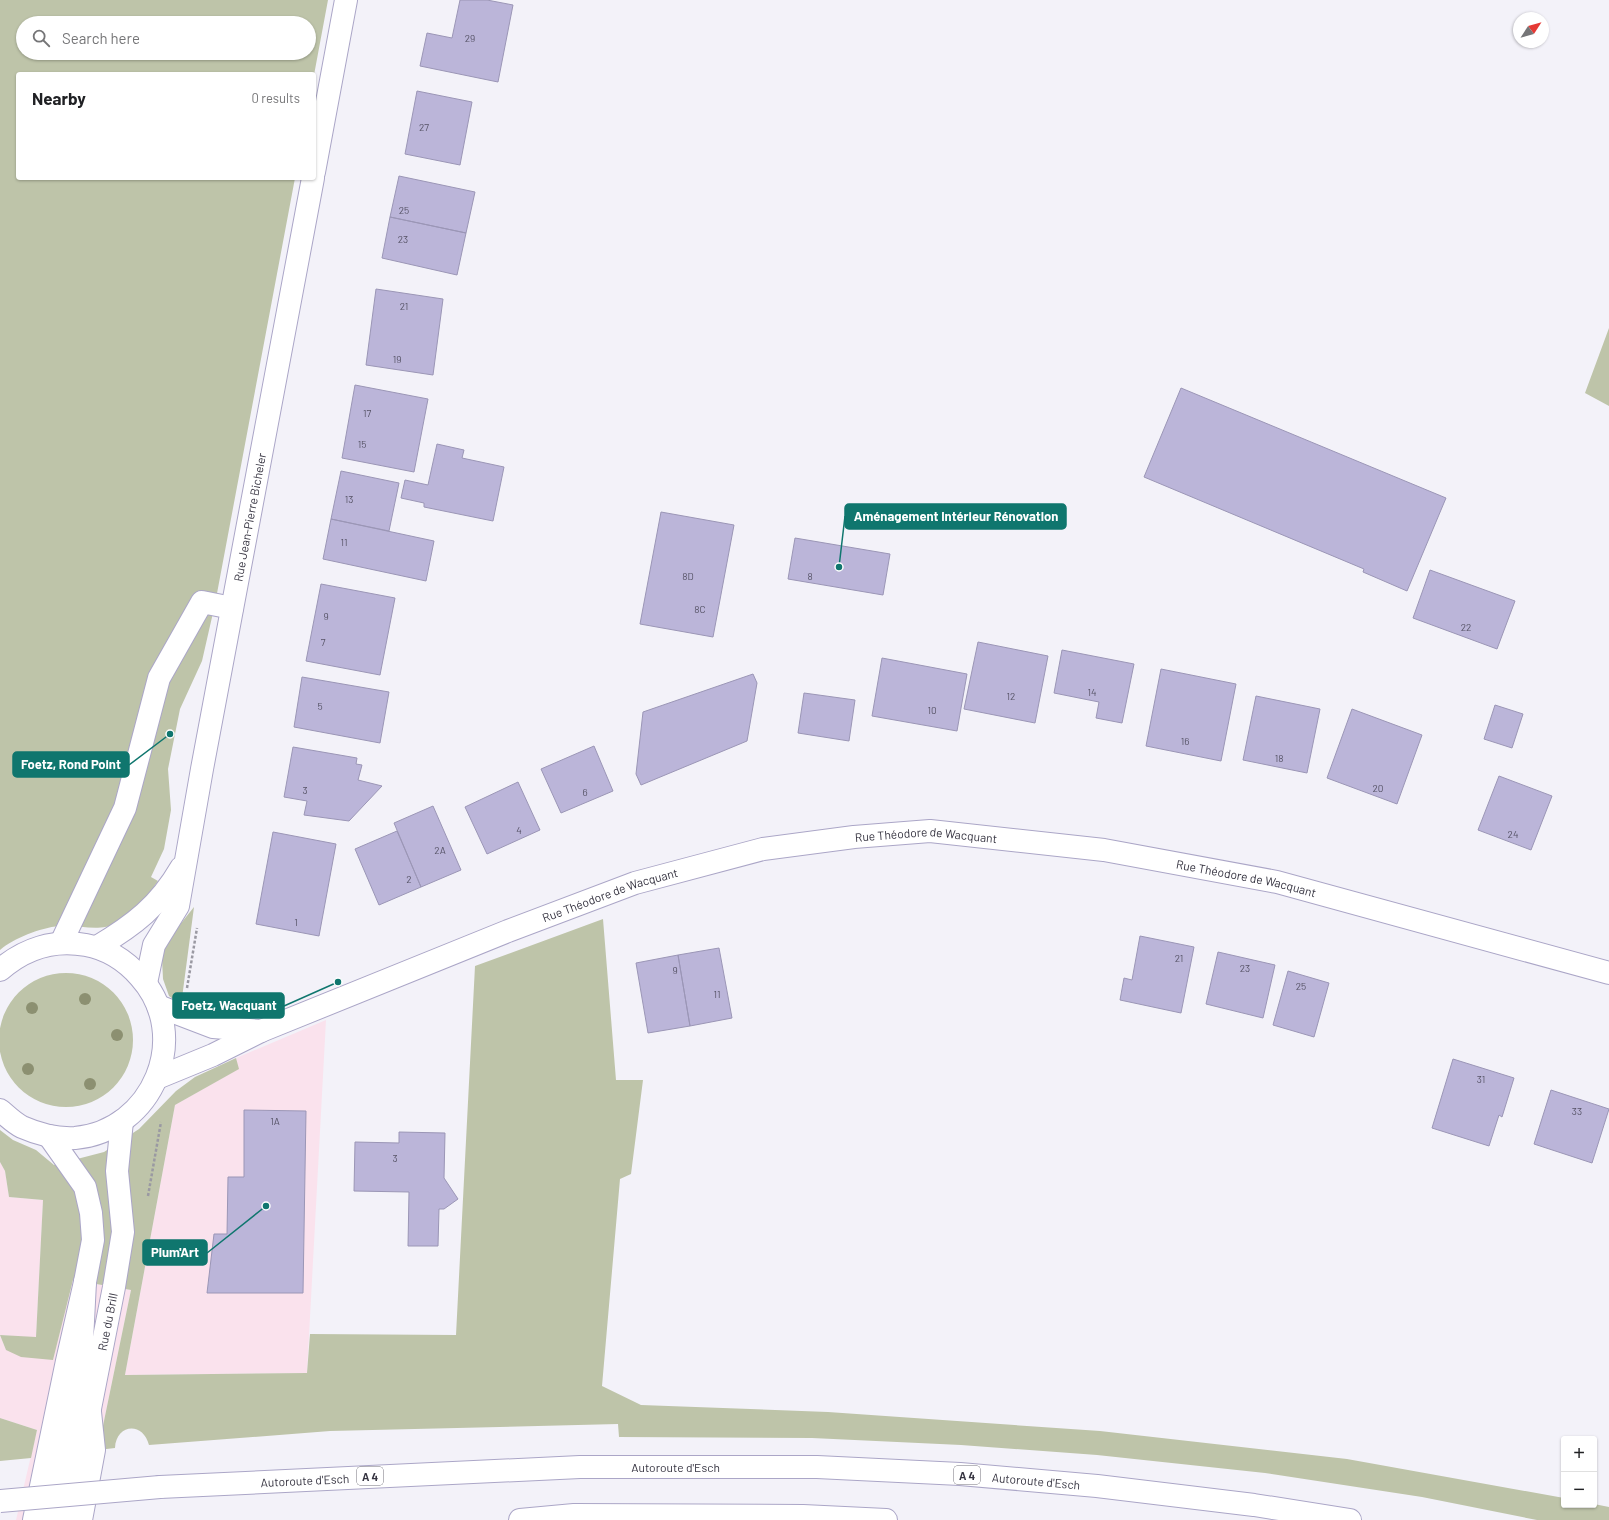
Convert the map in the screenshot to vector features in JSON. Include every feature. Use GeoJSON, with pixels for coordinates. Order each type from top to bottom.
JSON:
{"type":"FeatureCollection","features":[{"type":"Feature","properties":{"kind":"main road"},"geometry":{"type":"LineString","coordinates":[[316,161],[346,0]]}},
{"type":"Feature","properties":{"kind":"main road","name":"Rue Jean-Pierre Bicheler"},"geometry":{"type":"LineString","coordinates":[[146,983],[154,945],[178,906],[188,856],[202,769],[313,180]]}},
{"type":"Feature","properties":{"kind":"main road"},"geometry":{"type":"LineString","coordinates":[[61,943],[125,808],[158,678],[202,602],[232,608]]}},
{"type":"Feature","properties":{"kind":"main road","name":"Rue Théodore de Wacquant"},"geometry":{"type":"LineString","coordinates":[[157,1078],[213,1055],[261,1031],[500,934],[635,883],[763,849],[854,837],[930,831],[1104,850],[1278,882],[1609,973]]}},
{"type":"Feature","properties":{"kind":"main road","name":"Rue Jean-Pierre Bicheler"},"geometry":{"type":"LineString","coordinates":[[97,947],[126,930],[151,909],[172,884],[188,856]]}},
{"type":"Feature","properties":{"kind":"main road"},"geometry":{"type":"LineString","coordinates":[[0,970],[12,960],[35,948],[61,943],[97,947],[116,956],[132,968],[146,983],[158,1006],[164,1030],[163,1054],[157,1078],[143,1102],[122,1121],[99,1133],[74,1138],[49,1136],[20,1126],[0,1110]]}},
{"type":"Feature","properties":{"kind":"main road","name":"Rue Théodore de Wacquant"},"geometry":{"type":"LineString","coordinates":[[158,1006],[213,1027],[261,1031]]}},
{"type":"Feature","properties":{"kind":"main road","name":"Rue du Brill"},"geometry":{"type":"LineString","coordinates":[[68,1520],[114,1287],[123,1232],[117,1171],[122,1121]]}},
{"type":"Feature","properties":{"kind":"main road"},"geometry":{"type":"LineString","coordinates":[[34,1520],[93,1240],[90,1207],[85,1187],[49,1136]]}},
{"type":"Feature","properties":{"kind":"main road"},"geometry":{"type":"LineString","coordinates":[[49,1520],[82,1341],[85,1282]]}},
{"type":"Feature","properties":{"kind":"main road"},"geometry":{"type":"LineString","coordinates":[[81,1520],[94,1450],[90,1412]]}},
{"type":"Feature","properties":{"kind":"main road","name":"Autoroute d'Esch"},"geometry":{"type":"LineString","coordinates":[[0,1501],[160,1487],[580,1467],[817,1467],[960,1474],[1097,1486],[1254,1505],[1350,1520]]}},
{"type":"Feature","properties":{"kind":"main road"},"geometry":{"type":"LineString","coordinates":[[520,1520],[574,1515],[803,1516],[886,1520]]}},
{"type":"Feature","properties":{"kind":"path"},"geometry":{"type":"LineString","coordinates":[[186,992],[198,923]]}},
{"type":"Feature","properties":{"kind":"path"},"geometry":{"type":"LineString","coordinates":[[147,1198],[161,1121]]}},
{"type":"Feature","properties":{"kind":"shaded area"},"geometry":{"type":"Polygon","coordinates":[[[326,1020],[307,1373],[125,1375],[175,1105],[238,1069],[236,1058],[326,1020]]]}},
{"type":"Feature","properties":{"kind":"shaded area"},"geometry":{"type":"Polygon","coordinates":[[[0,1162],[5,1171],[9,1197],[43,1200],[36,1338],[0,1335],[0,1162]]]}},
{"type":"Feature","properties":{"kind":"shaded area"},"geometry":{"type":"Polygon","coordinates":[[[73,1280],[131,1290],[98,1450],[86,1520],[16,1520],[37,1430],[0,1418],[0,1335],[6,1350],[53,1359],[73,1280]]]}},
{"type":"Feature","properties":{"kind":"green space"},"geometry":{"type":"Polygon","coordinates":[[[0,0],[328,0],[315,72],[16,72],[16,180],[295,180],[215,604],[202,661],[180,709],[168,769],[171,810],[164,849],[151,877],[158,881],[136,911],[119,923],[95,928],[67,926],[52,927],[36,931],[12,941],[0,950],[0,0]]]}},
{"type":"Feature","properties":{"kind":"green space"},"geometry":{"type":"Polygon","coordinates":[[[1609,328],[1609,406],[1585,393],[1609,328]]]}},
{"type":"Feature","properties":{"kind":"green space"},"geometry":{"type":"Polygon","coordinates":[[[194,907],[182,998],[177,1002],[169,996],[163,979],[162,959],[166,942],[194,907]]]}},
{"type":"Feature","properties":{"kind":"green space"},"geometry":{"type":"Polygon","coordinates":[[[603,919],[616,1080],[643,1080],[631,1174],[620,1179],[602,1386],[641,1405],[828,1412],[1100,1431],[1347,1459],[1561,1497],[1561,1508],[1597,1508],[1597,1505],[1609,1507],[1609,1520],[1537,1520],[1422,1497],[1265,1473],[1097,1455],[961,1445],[812,1438],[619,1437],[618,1424],[330,1431],[149,1445],[146,1437],[141,1432],[130,1428],[120,1434],[115,1448],[98,1450],[131,1290],[73,1280],[53,1360],[21,1357],[6,1350],[0,1335],[36,1337],[43,1200],[9,1197],[5,1171],[0,1162],[0,1130],[13,1140],[36,1150],[54,1165],[104,1152],[139,1129],[176,1091],[195,1077],[236,1058],[239,1069],[175,1105],[125,1375],[307,1373],[310,1334],[456,1335],[475,966],[603,919]]]}},
{"type":"Feature","properties":{"kind":"green space"},"geometry":{"type":"Polygon","coordinates":[[[66,973],[92,978],[103,984],[118,998],[128,1014],[133,1040],[128,1066],[122,1077],[108,1092],[92,1102],[66,1107],[40,1102],[29,1096],[14,1082],[4,1066],[-1,1040],[4,1014],[10,1003],[24,988],[40,978],[66,973]]]}},
{"type":"Feature","properties":{"kind":"green space"},"geometry":{"type":"Polygon","coordinates":[[[0,1418],[37,1430],[31,1458],[0,1461],[0,1418]]]}},
{"type":"Feature","properties":{"kind":"building"},"geometry":{"type":"Polygon","coordinates":[[[460,0],[487,0],[513,5],[498,82],[420,66],[427,33],[452,38],[460,0]]]}},
{"type":"Feature","properties":{"kind":"building"},"geometry":{"type":"Polygon","coordinates":[[[417,91],[472,102],[460,165],[405,154],[417,91]]]}},
{"type":"Feature","properties":{"kind":"building"},"geometry":{"type":"Polygon","coordinates":[[[399,176],[475,192],[466,233],[390,217],[399,176]]]}},
{"type":"Feature","properties":{"kind":"building"},"geometry":{"type":"Polygon","coordinates":[[[390,217],[466,233],[457,275],[382,258],[390,217]]]}},
{"type":"Feature","properties":{"kind":"building"},"geometry":{"type":"Polygon","coordinates":[[[376,289],[443,299],[433,375],[366,365],[376,289]]]}},
{"type":"Feature","properties":{"kind":"building"},"geometry":{"type":"Polygon","coordinates":[[[355,385],[428,399],[414,472],[342,458],[355,385]]]}},
{"type":"Feature","properties":{"kind":"building"},"geometry":{"type":"Polygon","coordinates":[[[1181,388],[1446,498],[1407,591],[1363,572],[1364,569],[1144,477],[1181,388]]]}},
{"type":"Feature","properties":{"kind":"building"},"geometry":{"type":"Polygon","coordinates":[[[437,444],[464,450],[462,458],[504,467],[493,521],[424,507],[424,503],[401,498],[405,480],[428,485],[437,444]]]}},
{"type":"Feature","properties":{"kind":"building"},"geometry":{"type":"Polygon","coordinates":[[[341,471],[399,483],[389,531],[331,519],[341,471]]]}},
{"type":"Feature","properties":{"kind":"building"},"geometry":{"type":"Polygon","coordinates":[[[661,512],[734,525],[713,637],[640,624],[661,512]]]}},
{"type":"Feature","properties":{"kind":"building"},"geometry":{"type":"Polygon","coordinates":[[[331,519],[434,541],[426,581],[323,559],[331,519]]]}},
{"type":"Feature","properties":{"kind":"building"},"geometry":{"type":"Polygon","coordinates":[[[795,538],[890,554],[883,595],[788,579],[795,538]]]}},
{"type":"Feature","properties":{"kind":"building"},"geometry":{"type":"Polygon","coordinates":[[[1430,570],[1515,601],[1497,649],[1413,618],[1430,570]]]}},
{"type":"Feature","properties":{"kind":"building"},"geometry":{"type":"Polygon","coordinates":[[[321,584],[395,598],[380,675],[306,661],[321,584]]]}},
{"type":"Feature","properties":{"kind":"building"},"geometry":{"type":"Polygon","coordinates":[[[978,642],[1048,656],[1035,723],[964,709],[978,642]]]}},
{"type":"Feature","properties":{"kind":"building"},"geometry":{"type":"Polygon","coordinates":[[[1062,650],[1134,664],[1122,723],[1096,718],[1099,702],[1054,693],[1062,650]]]}},
{"type":"Feature","properties":{"kind":"building"},"geometry":{"type":"Polygon","coordinates":[[[882,658],[967,674],[957,731],[872,716],[882,658]]]}},
{"type":"Feature","properties":{"kind":"building"},"geometry":{"type":"Polygon","coordinates":[[[1161,669],[1236,684],[1221,761],[1146,746],[1161,669]]]}},
{"type":"Feature","properties":{"kind":"building"},"geometry":{"type":"Polygon","coordinates":[[[753,674],[757,683],[747,741],[641,785],[636,774],[643,712],[753,674]]]}},
{"type":"Feature","properties":{"kind":"building"},"geometry":{"type":"Polygon","coordinates":[[[302,677],[389,692],[380,743],[294,727],[302,677]]]}},
{"type":"Feature","properties":{"kind":"building"},"geometry":{"type":"Polygon","coordinates":[[[804,693],[855,700],[849,741],[798,733],[804,693]]]}},
{"type":"Feature","properties":{"kind":"building"},"geometry":{"type":"Polygon","coordinates":[[[1256,696],[1320,709],[1307,773],[1243,760],[1256,696]]]}},
{"type":"Feature","properties":{"kind":"building"},"geometry":{"type":"Polygon","coordinates":[[[1495,705],[1523,714],[1512,748],[1484,739],[1495,705]]]}},
{"type":"Feature","properties":{"kind":"building"},"geometry":{"type":"Polygon","coordinates":[[[1352,709],[1422,735],[1397,804],[1327,778],[1352,709]]]}},
{"type":"Feature","properties":{"kind":"building"},"geometry":{"type":"Polygon","coordinates":[[[594,746],[613,791],[561,813],[541,769],[594,746]]]}},
{"type":"Feature","properties":{"kind":"building"},"geometry":{"type":"Polygon","coordinates":[[[293,747],[357,758],[356,764],[362,765],[358,780],[382,786],[349,821],[304,815],[307,801],[284,797],[293,747]]]}},
{"type":"Feature","properties":{"kind":"building"},"geometry":{"type":"Polygon","coordinates":[[[1499,776],[1552,796],[1531,850],[1478,830],[1499,776]]]}},
{"type":"Feature","properties":{"kind":"building"},"geometry":{"type":"Polygon","coordinates":[[[518,782],[540,830],[487,854],[465,807],[518,782]]]}},
{"type":"Feature","properties":{"kind":"building"},"geometry":{"type":"Polygon","coordinates":[[[433,806],[461,870],[421,887],[394,823],[433,806]]]}},
{"type":"Feature","properties":{"kind":"building"},"geometry":{"type":"Polygon","coordinates":[[[397,831],[421,887],[379,905],[355,849],[397,831]]]}},
{"type":"Feature","properties":{"kind":"building"},"geometry":{"type":"Polygon","coordinates":[[[273,832],[336,844],[319,936],[256,924],[273,832]]]}},
{"type":"Feature","properties":{"kind":"building"},"geometry":{"type":"Polygon","coordinates":[[[1140,936],[1194,947],[1181,1013],[1120,1000],[1124,978],[1132,980],[1140,936]]]}},
{"type":"Feature","properties":{"kind":"building"},"geometry":{"type":"Polygon","coordinates":[[[719,948],[732,1018],[690,1026],[678,955],[719,948]]]}},
{"type":"Feature","properties":{"kind":"building"},"geometry":{"type":"Polygon","coordinates":[[[1218,952],[1275,965],[1263,1018],[1206,1004],[1218,952]]]}},
{"type":"Feature","properties":{"kind":"building"},"geometry":{"type":"Polygon","coordinates":[[[678,955],[690,1026],[648,1033],[636,963],[678,955]]]}},
{"type":"Feature","properties":{"kind":"building"},"geometry":{"type":"Polygon","coordinates":[[[1288,971],[1329,983],[1314,1037],[1273,1025],[1288,971]]]}},
{"type":"Feature","properties":{"kind":"building"},"geometry":{"type":"Polygon","coordinates":[[[1453,1059],[1514,1078],[1502,1117],[1499,1115],[1489,1146],[1432,1128],[1453,1059]]]}},
{"type":"Feature","properties":{"kind":"building"},"geometry":{"type":"Polygon","coordinates":[[[1551,1090],[1609,1109],[1592,1163],[1534,1144],[1551,1090]]]}},
{"type":"Feature","properties":{"kind":"building"},"geometry":{"type":"Polygon","coordinates":[[[244,1110],[306,1111],[303,1293],[207,1293],[214,1234],[227,1234],[228,1177],[244,1177],[244,1110]]]}},
{"type":"Feature","properties":{"kind":"building"},"geometry":{"type":"Polygon","coordinates":[[[399,1132],[445,1133],[444,1178],[458,1199],[444,1209],[439,1209],[438,1246],[408,1246],[409,1192],[354,1191],[355,1142],[399,1143],[399,1132]]]}},
{"type":"Feature","properties":{"kind":"place","name":"Aménagement Intérieur Rénovation"},"geometry":{"type":"Point","coordinates":[839,567]}},
{"type":"Feature","properties":{"kind":"place","name":"Foetz, Rond Point"},"geometry":{"type":"Point","coordinates":[170,734]}},
{"type":"Feature","properties":{"kind":"place","name":"Foetz, Wacquant"},"geometry":{"type":"Point","coordinates":[338,982]}},
{"type":"Feature","properties":{"kind":"place","name":"Plum'Art"},"geometry":{"type":"Point","coordinates":[266,1206]}}]}
